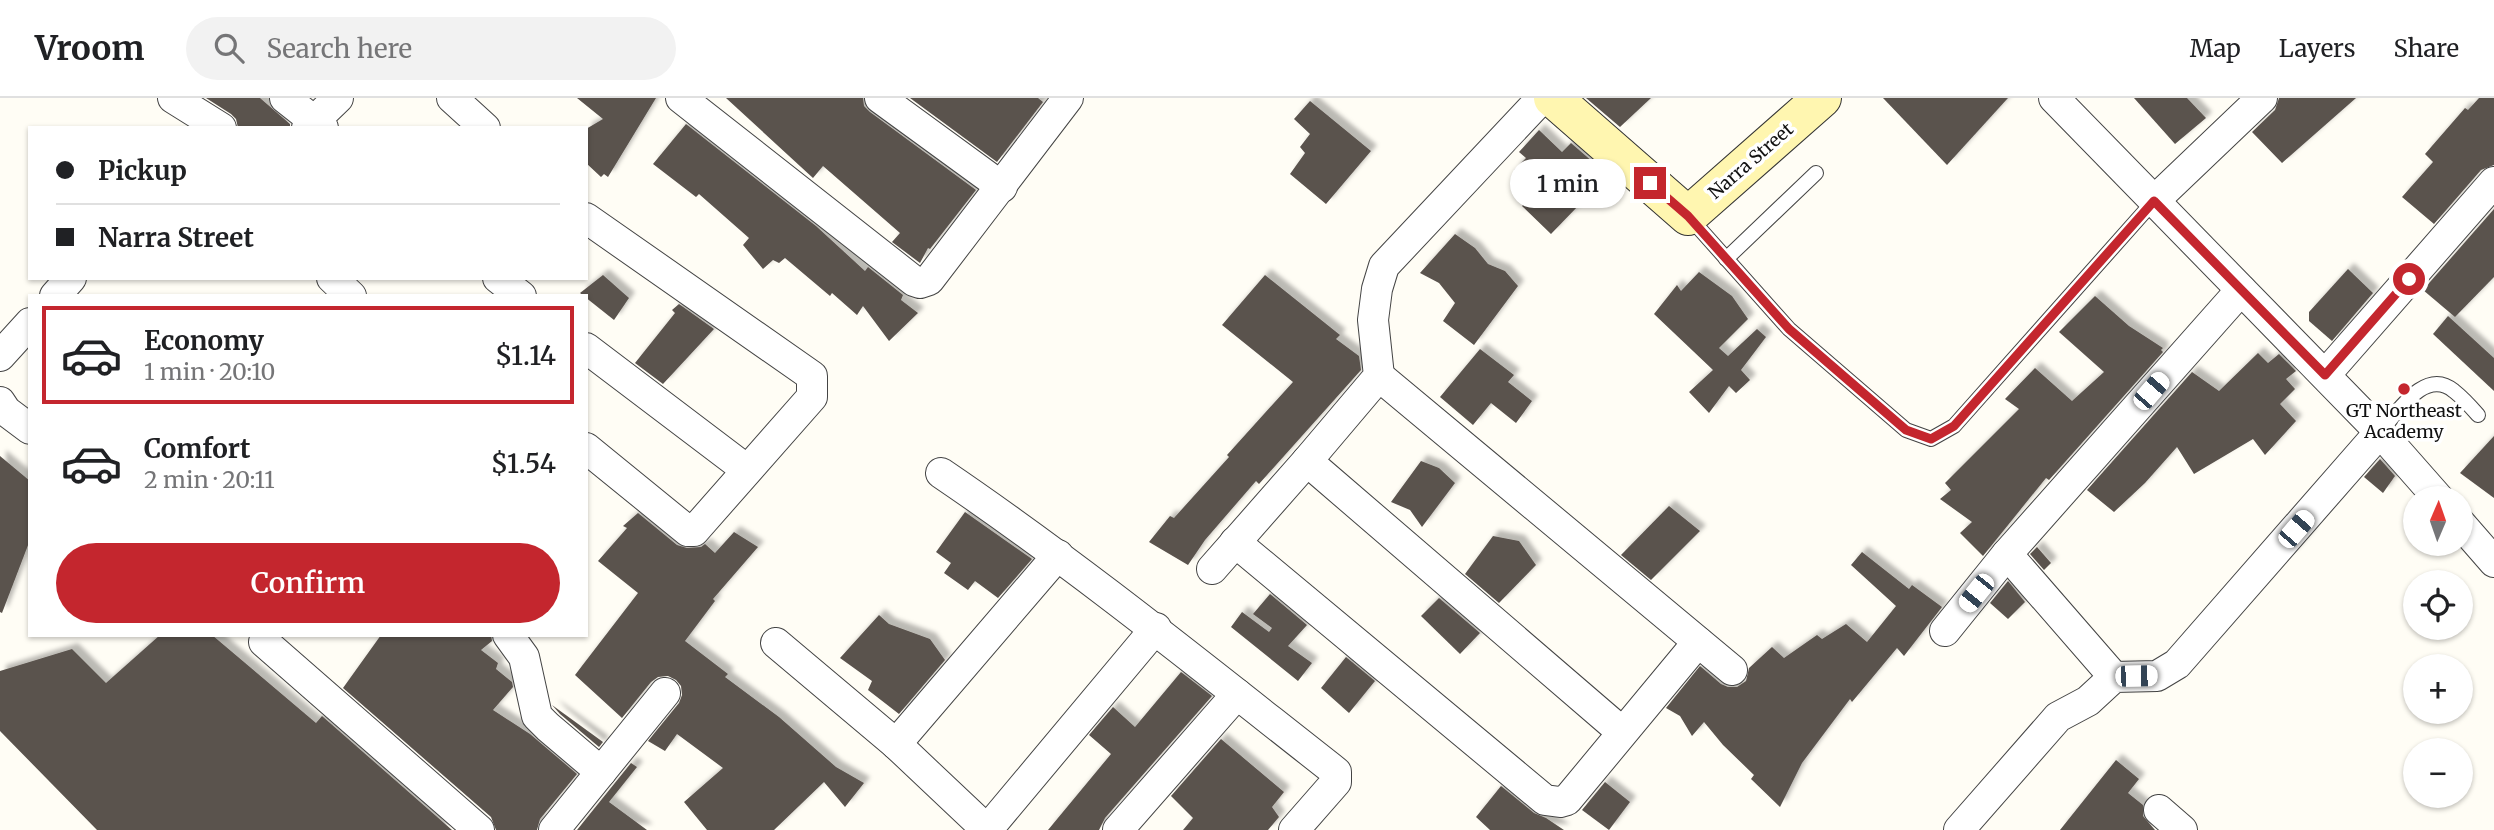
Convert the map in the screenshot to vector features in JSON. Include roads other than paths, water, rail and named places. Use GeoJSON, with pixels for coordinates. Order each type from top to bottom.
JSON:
{"type":"FeatureCollection","features":[{"type":"Feature","properties":{"kind":"street"},"geometry":{"type":"LineString","coordinates":[[173,98],[218,126]]}},
{"type":"Feature","properties":{"kind":"street"},"geometry":{"type":"LineString","coordinates":[[285,98],[315,125],[338,98]]}},
{"type":"Feature","properties":{"kind":"street"},"geometry":{"type":"LineString","coordinates":[[452,98],[483,126]]}},
{"type":"Feature","properties":{"kind":"street"},"geometry":{"type":"LineString","coordinates":[[681,98],[920,283],[929,280],[1002,187],[1065,99]]}},
{"type":"Feature","properties":{"kind":"street"},"geometry":{"type":"LineString","coordinates":[[880,98],[1002,187]]}},
{"type":"Feature","properties":{"kind":"street"},"geometry":{"type":"LineString","coordinates":[[1688,216],[1551,98],[1384,266],[1377,289],[1373,320],[1379,376],[1732,670]]}},
{"type":"Feature","properties":{"kind":"street","name":"Narra Street"},"geometry":{"type":"LineString","coordinates":[[1688,216],[1822,98]]}},
{"type":"Feature","properties":{"kind":"street"},"geometry":{"type":"LineString","coordinates":[[2054,98],[2380,432],[2428,486]]}},
{"type":"Feature","properties":{"kind":"street"},"geometry":{"type":"LineString","coordinates":[[2154,201],[2262,98]]}},
{"type":"Feature","properties":{"kind":"street"},"geometry":{"type":"LineString","coordinates":[[2325,375],[2494,182]]}},
{"type":"Feature","properties":{"kind":"street"},"geometry":{"type":"LineString","coordinates":[[588,219],[812,376],[812,397],[697,529],[688,531],[588,450]]}},
{"type":"Feature","properties":{"kind":"street"},"geometry":{"type":"LineString","coordinates":[[57,294],[69,280]]}},
{"type":"Feature","properties":{"kind":"street"},"geometry":{"type":"LineString","coordinates":[[334,280],[349,294]]}},
{"type":"Feature","properties":{"kind":"street"},"geometry":{"type":"LineString","coordinates":[[500,280],[518,294]]}},
{"type":"Feature","properties":{"kind":"street"},"geometry":{"type":"LineString","coordinates":[[1945,631],[2007,554],[2241,290]]}},
{"type":"Feature","properties":{"kind":"street"},"geometry":{"type":"LineString","coordinates":[[0,356],[28,325]]}},
{"type":"Feature","properties":{"kind":"street"},"geometry":{"type":"LineString","coordinates":[[589,357],[747,470]]}},
{"type":"Feature","properties":{"kind":"street"},"geometry":{"type":"LineString","coordinates":[[1212,569],[1379,376]]}},
{"type":"Feature","properties":{"kind":"street"},"geometry":{"type":"LineString","coordinates":[[0,402],[6,411],[28,428]]}},
{"type":"Feature","properties":{"kind":"street"},"geometry":{"type":"LineString","coordinates":[[1959,830],[2058,717],[2088,701],[2114,677],[2157,676],[2177,664],[2380,432]]}},
{"type":"Feature","properties":{"kind":"street"},"geometry":{"type":"LineString","coordinates":[[1307,461],[1622,732]]}},
{"type":"Feature","properties":{"kind":"street"},"geometry":{"type":"LineString","coordinates":[[941,473],[1156,628],[1336,772],[1336,782],[1294,830]]}},
{"type":"Feature","properties":{"kind":"street"},"geometry":{"type":"LineString","coordinates":[[2473,538],[2494,562]]}},
{"type":"Feature","properties":{"kind":"street"},"geometry":{"type":"LineString","coordinates":[[1235,542],[1545,800],[1567,800],[1698,642]]}},
{"type":"Feature","properties":{"kind":"street"},"geometry":{"type":"LineString","coordinates":[[2007,554],[2114,677]]}},
{"type":"Feature","properties":{"kind":"street"},"geometry":{"type":"LineString","coordinates":[[896,744],[1058,555]]}},
{"type":"Feature","properties":{"kind":"street"},"geometry":{"type":"LineString","coordinates":[[776,643],[896,744],[987,830],[1156,628]]}},
{"type":"Feature","properties":{"kind":"street"},"geometry":{"type":"LineString","coordinates":[[509,637],[524,657],[537,716],[601,772]]}},
{"type":"Feature","properties":{"kind":"street"},"geometry":{"type":"LineString","coordinates":[[264,642],[479,830]]}},
{"type":"Feature","properties":{"kind":"street"},"geometry":{"type":"LineString","coordinates":[[554,830],[665,693]]}},
{"type":"Feature","properties":{"kind":"street"},"geometry":{"type":"LineString","coordinates":[[1118,830],[1237,694]]}},
{"type":"Feature","properties":{"kind":"street"},"geometry":{"type":"LineString","coordinates":[[2159,810],[2182,830]]}},
{"type":"Feature","properties":{"kind":"lane"},"geometry":{"type":"LineString","coordinates":[[1726,259],[1816,173]]}},
{"type":"Feature","properties":{"kind":"lane"},"geometry":{"type":"LineString","coordinates":[[1688,216],[1789,329],[1906,430],[1931,439],[1954,426],[2154,201]]}},
{"type":"Feature","properties":{"kind":"lane"},"geometry":{"type":"LineString","coordinates":[[2380,432],[2414,394],[2428,384],[2440,383],[2453,389],[2478,415]]}},
{"type":"Feature","properties":{"kind":"place","name":"GT Northeast Academy"},"geometry":{"type":"Point","coordinates":[2404,389]}}]}
